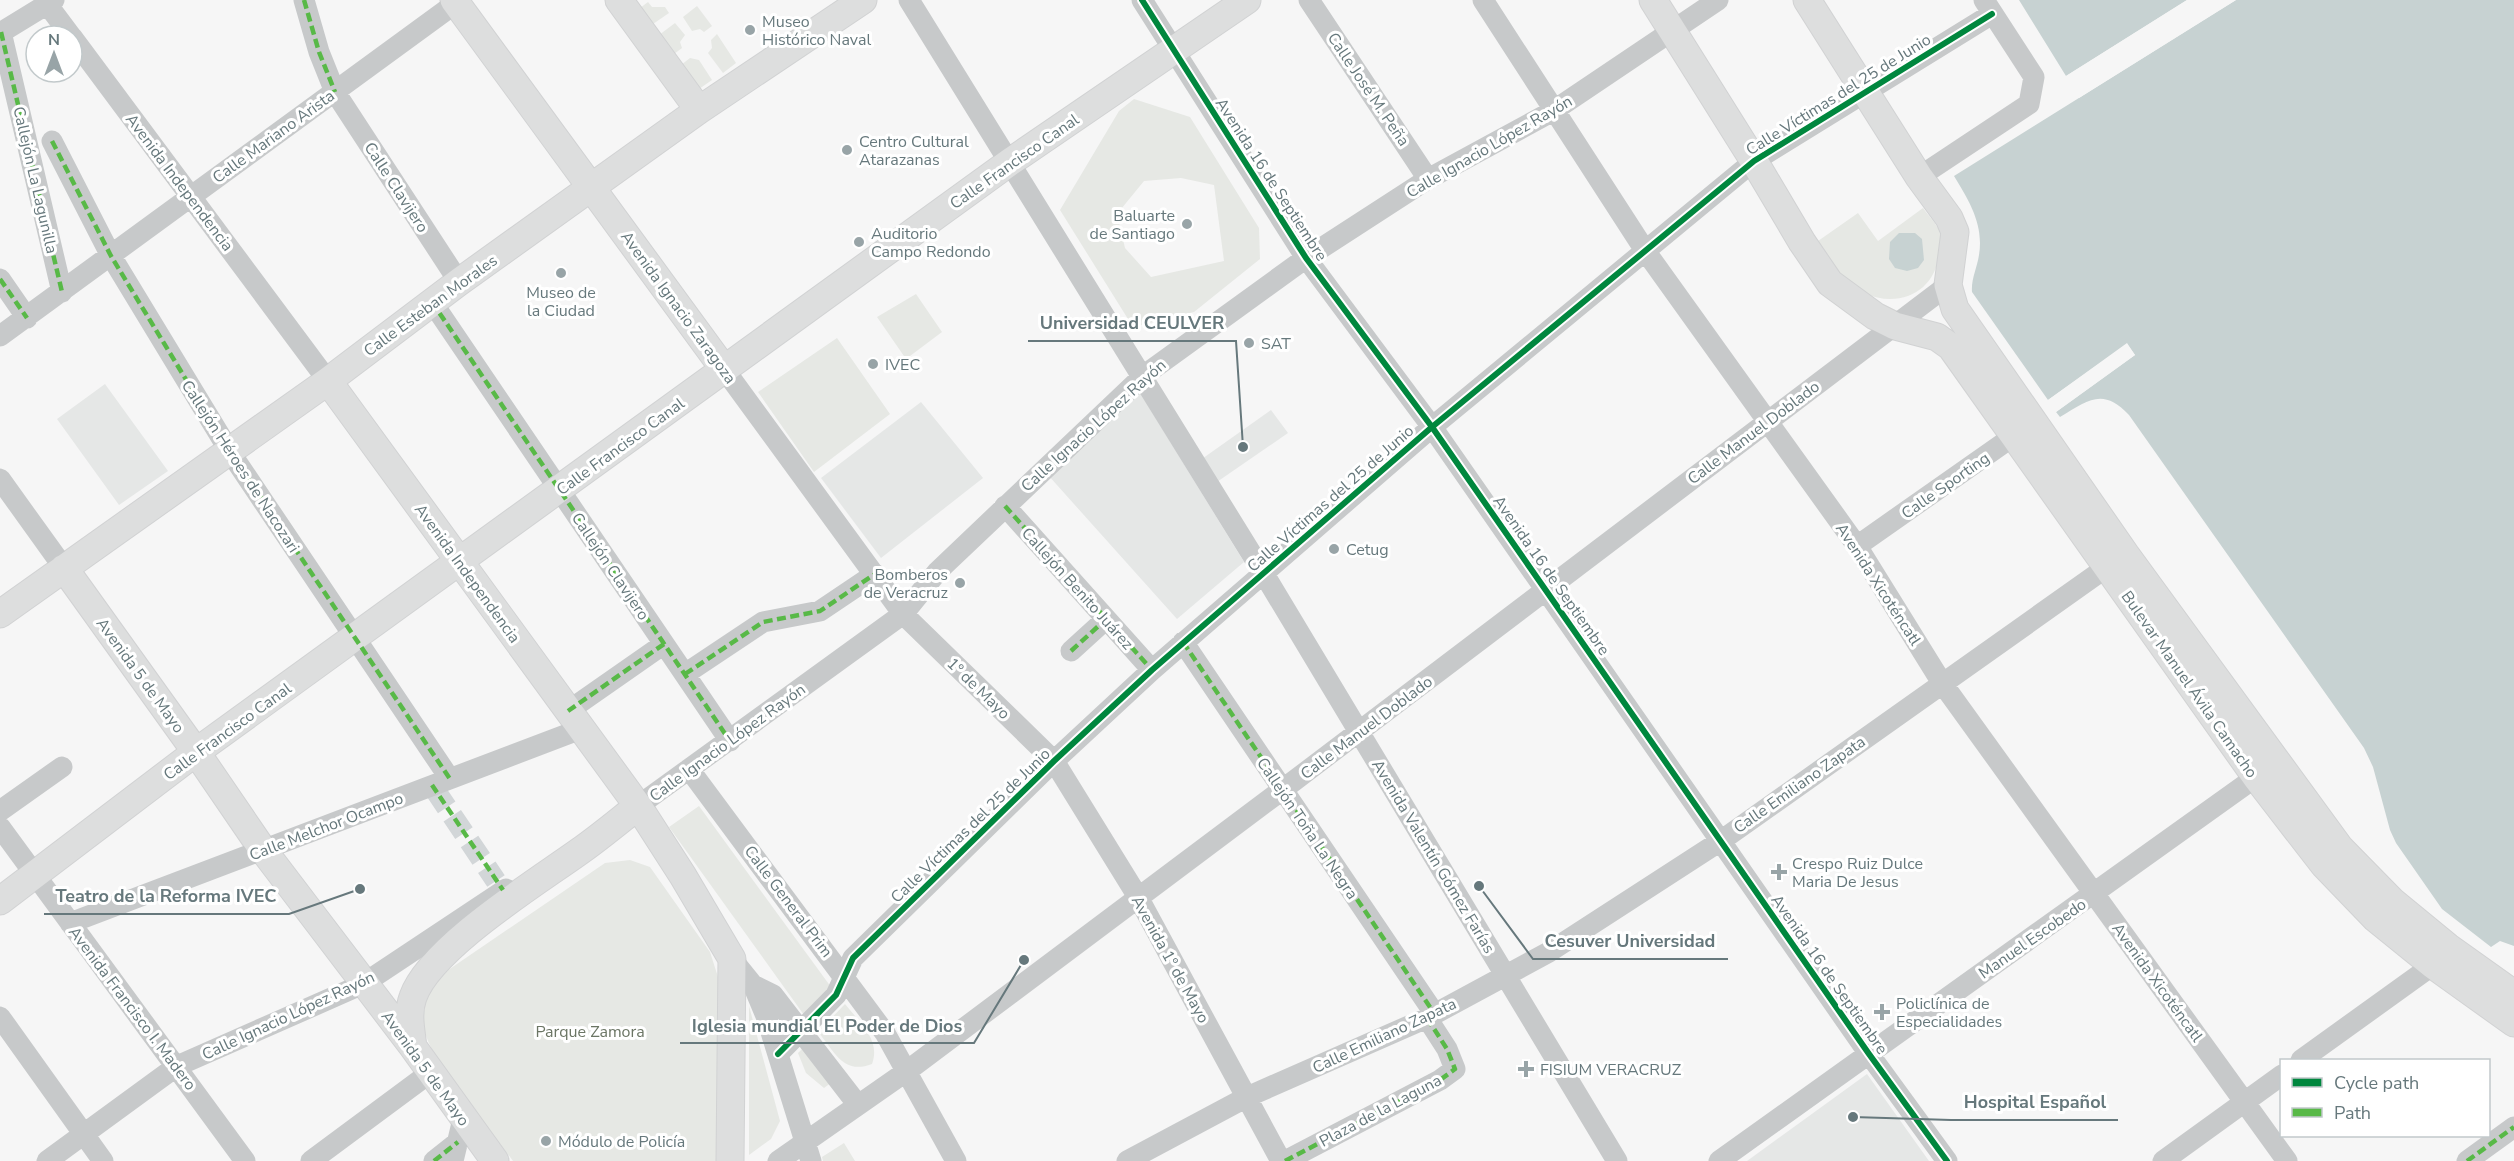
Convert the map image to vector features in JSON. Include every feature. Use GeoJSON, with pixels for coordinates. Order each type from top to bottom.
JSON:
{"type":"FeatureCollection","features":[{"type":"Feature","properties":{"kind":"main road"},"geometry":{"type":"LineString","coordinates":[[619,0],[699,110]]}},
{"type":"Feature","properties":{"kind":"main road","name":"Calle Esteban Morales"},"geometry":{"type":"LineString","coordinates":[[0,614],[230,452],[459,282],[699,110],[863,0]]}},
{"type":"Feature","properties":{"kind":"main road","name":"Calle Francisco Canal"},"geometry":{"type":"LineString","coordinates":[[0,901],[196,752],[1010,162],[1247,0]]}},
{"type":"Feature","properties":{"kind":"main road","name":"Bulevar Manuel Ávila Camacho"},"geometry":{"type":"LineString","coordinates":[[1653,0],[1802,242],[1830,283],[1868,311],[1895,326],[1937,337],[1951,347],[2023,429],[2340,848],[2392,901],[2448,947],[2514,994]]}},
{"type":"Feature","properties":{"kind":"main road"},"geometry":{"type":"LineString","coordinates":[[1807,0],[1919,177],[1949,218],[1955,232],[1948,285]]}},
{"type":"Feature","properties":{"kind":"main road","name":"Avenida Ignacio Zaragoza"},"geometry":{"type":"LineString","coordinates":[[457,1],[724,369]]}},
{"type":"Feature","properties":{"kind":"main road","name":"Bulevar Manuel Ávila Camacho"},"geometry":{"type":"LineString","coordinates":[[1948,285],[1955,309],[2023,429],[2107,567],[2256,777],[2324,865],[2375,918],[2433,965],[2514,1023]]}},
{"type":"Feature","properties":{"kind":"main road","name":"Avenida Independencia"},"geometry":{"type":"LineString","coordinates":[[328,381],[638,806],[732,959]]}},
{"type":"Feature","properties":{"kind":"main road","name":"Avenida 5 de Mayo"},"geometry":{"type":"LineString","coordinates":[[64,568],[263,850],[431,1072],[458,1141],[495,1161]]}},
{"type":"Feature","properties":{"kind":"main road","name":"Calle Ignacio López Rayón"},"geometry":{"type":"LineString","coordinates":[[413,1047],[410,1018],[413,996],[429,971],[473,928],[638,806]]}},
{"type":"Feature","properties":{"kind":"main road"},"geometry":{"type":"LineString","coordinates":[[730,1161],[732,959]]}},
{"type":"Feature","properties":{"kind":"street","name":"Calle Clavijero"},"geometry":{"type":"LineString","coordinates":[[304,0],[319,52],[335,92],[459,282]]}},
{"type":"Feature","properties":{"kind":"street","name":"Avenida Valentín Gómez Farías"},"geometry":{"type":"LineString","coordinates":[[909,0],[1264,574],[1617,1161]]}},
{"type":"Feature","properties":{"kind":"street","name":"Avenida 16 de Septiembre"},"geometry":{"type":"LineString","coordinates":[[1142,0],[1305,258],[1432,427],[1869,1054],[1947,1161]]}},
{"type":"Feature","properties":{"kind":"street","name":"Calle José M. Peña"},"geometry":{"type":"LineString","coordinates":[[1309,0],[1428,179]]}},
{"type":"Feature","properties":{"kind":"street","name":"Avenida Xicoténcatl"},"geometry":{"type":"LineString","coordinates":[[1483,0],[1646,252],[1857,546],[1942,683],[2287,1161]]}},
{"type":"Feature","properties":{"kind":"street","name":"Calle Ignacio López Rayón"},"geometry":{"type":"LineString","coordinates":[[638,806],[903,614],[938,572],[1143,376],[1305,258],[1428,179],[1554,111],[1718,0]]}},
{"type":"Feature","properties":{"kind":"street"},"geometry":{"type":"LineString","coordinates":[[0,33],[49,1]]}},
{"type":"Feature","properties":{"kind":"street","name":"Avenida Independencia"},"geometry":{"type":"LineString","coordinates":[[49,1],[64,24]]}},
{"type":"Feature","properties":{"kind":"street","name":"Calle Mariano Arista"},"geometry":{"type":"LineString","coordinates":[[0,336],[457,1]]}},
{"type":"Feature","properties":{"kind":"street","name":"Calle Víctimas del 25 de Junio"},"geometry":{"type":"LineString","coordinates":[[778,1054],[836,995],[853,958],[1054,761],[1183,642],[1432,427],[1754,161],[1866,91],[1988,7]]}},
{"type":"Feature","properties":{"kind":"street"},"geometry":{"type":"LineString","coordinates":[[1919,177],[2029,104],[2034,77],[1988,7]]}},
{"type":"Feature","properties":{"kind":"street","name":"Callejón La Lagunilla"},"geometry":{"type":"LineString","coordinates":[[0,33],[62,292]]}},
{"type":"Feature","properties":{"kind":"street","name":"Avenida Independencia"},"geometry":{"type":"LineString","coordinates":[[84,52],[328,381]]}},
{"type":"Feature","properties":{"kind":"street","name":"Callejón Héroes de Nacozari"},"geometry":{"type":"LineString","coordinates":[[52,141],[111,255],[230,452],[354,638],[439,785]]}},
{"type":"Feature","properties":{"kind":"street"},"geometry":{"type":"LineString","coordinates":[[0,279],[27,318]]}},
{"type":"Feature","properties":{"kind":"street","name":"Calle Manuel Doblado"},"geometry":{"type":"LineString","coordinates":[[778,1161],[808,1151],[858,1105],[907,1071],[1547,591],[1766,421],[1948,285]]}},
{"type":"Feature","properties":{"kind":"street","name":"Callejón Clavijero"},"geometry":{"type":"LineString","coordinates":[[432,302],[730,741]]}},
{"type":"Feature","properties":{"kind":"street","name":"Avenida Ignacio Zaragoza"},"geometry":{"type":"LineString","coordinates":[[724,369],[903,614]]}},
{"type":"Feature","properties":{"kind":"street","name":"Calle Sporting"},"geometry":{"type":"LineString","coordinates":[[1857,546],[2023,429]]}},
{"type":"Feature","properties":{"kind":"street","name":"Avenida 5 de Mayo"},"geometry":{"type":"LineString","coordinates":[[0,479],[64,568]]}},
{"type":"Feature","properties":{"kind":"street","name":"Callejón Benito Juárez"},"geometry":{"type":"LineString","coordinates":[[1005,506],[1152,670]]}},
{"type":"Feature","properties":{"kind":"street","name":"Calle Emiliano Zapata"},"geometry":{"type":"LineString","coordinates":[[1127,1161],[1247,1097],[1430,1015],[1549,952],[1722,840],[2107,567]]}},
{"type":"Feature","properties":{"kind":"street"},"geometry":{"type":"LineString","coordinates":[[684,674],[763,622],[820,611],[875,573]]}},
{"type":"Feature","properties":{"kind":"street","name":"1º de Mayo"},"geometry":{"type":"LineString","coordinates":[[903,614],[1054,761]]}},
{"type":"Feature","properties":{"kind":"street"},"geometry":{"type":"LineString","coordinates":[[1071,651],[1106,620]]}},
{"type":"Feature","properties":{"kind":"street","name":"Callejón Toña La Negra"},"geometry":{"type":"LineString","coordinates":[[1183,642],[1430,1015]]}},
{"type":"Feature","properties":{"kind":"street","name":"Calle Melchor Ocampo"},"geometry":{"type":"LineString","coordinates":[[70,922],[439,785],[575,720],[664,644]]}},
{"type":"Feature","properties":{"kind":"street","name":"Avenida 1º de Mayo"},"geometry":{"type":"LineString","coordinates":[[1054,761],[1138,897],[1283,1161]]}},
{"type":"Feature","properties":{"kind":"street"},"geometry":{"type":"LineString","coordinates":[[0,812],[62,767]]}},
{"type":"Feature","properties":{"kind":"street","name":"Calle General Prim"},"geometry":{"type":"LineString","coordinates":[[689,769],[845,975],[885,1033],[956,1161]]}},
{"type":"Feature","properties":{"kind":"street","name":"Manuel Escobedo"},"geometry":{"type":"LineString","coordinates":[[1719,1161],[2256,777]]}},
{"type":"Feature","properties":{"kind":"street","name":"Avenida Francisco I. Madero"},"geometry":{"type":"LineString","coordinates":[[0,827],[177,1065],[245,1161]]}},
{"type":"Feature","properties":{"kind":"street","name":"Calle Ignacio López Rayón"},"geometry":{"type":"LineString","coordinates":[[47,1161],[177,1065],[363,984],[500,885],[566,861]]}},
{"type":"Feature","properties":{"kind":"street","name":"Avenida Independencia"},"geometry":{"type":"LineString","coordinates":[[732,959],[753,985],[778,1054],[808,1151]]}},
{"type":"Feature","properties":{"kind":"street"},"geometry":{"type":"LineString","coordinates":[[2302,1059],[2433,965]]}},
{"type":"Feature","properties":{"kind":"street"},"geometry":{"type":"LineString","coordinates":[[753,985],[773,995],[802,1029],[858,1105]]}},
{"type":"Feature","properties":{"kind":"street","name":"Plaza de la Laguna"},"geometry":{"type":"LineString","coordinates":[[1283,1161],[1440,1080],[1455,1069],[1430,1015]]}},
{"type":"Feature","properties":{"kind":"street"},"geometry":{"type":"LineString","coordinates":[[0,1017],[82,1135],[104,1161]]}},
{"type":"Feature","properties":{"kind":"street"},"geometry":{"type":"LineString","coordinates":[[311,1161],[431,1072]]}},
{"type":"Feature","properties":{"kind":"street"},"geometry":{"type":"LineString","coordinates":[[2163,1161],[2280,1077]]}},
{"type":"Feature","properties":{"kind":"street"},"geometry":{"type":"LineString","coordinates":[[2467,1161],[2514,1127]]}},
{"type":"Feature","properties":{"kind":"street"},"geometry":{"type":"LineString","coordinates":[[434,1161],[458,1141]]}},
{"type":"Feature","properties":{"kind":"shaded area"},"geometry":{"type":"Polygon","coordinates":[[[2019,0],[2187,0],[2066,76],[2019,0]]]}},
{"type":"Feature","properties":{"kind":"shaded area"},"geometry":{"type":"Polygon","coordinates":[[[2236,0],[2514,0],[2514,946],[2500,941],[2491,947],[2442,909],[2396,843],[2390,830],[2373,767],[2364,748],[2129,415],[2120,406],[2103,399],[2087,402],[2060,417],[2056,412],[2135,355],[2127,344],[2048,400],[1972,292],[1979,255],[1979,233],[1974,213],[1954,176],[2236,0]]]}},
{"type":"Feature","properties":{"kind":"shaded area"},"geometry":{"type":"Polygon","coordinates":[[[1899,233],[1915,233],[1922,239],[1924,260],[1918,268],[1907,271],[1895,268],[1889,259],[1890,242],[1899,233]]]}},
{"type":"Feature","properties":{"kind":"shaded area"},"geometry":{"type":"Polygon","coordinates":[[[105,384],[168,471],[119,505],[57,419],[105,384]]]}},
{"type":"Feature","properties":{"kind":"shaded area"},"geometry":{"type":"Polygon","coordinates":[[[1139,391],[1244,562],[1177,619],[1048,475],[1139,391]]]}},
{"type":"Feature","properties":{"kind":"shaded area"},"geometry":{"type":"Polygon","coordinates":[[[921,402],[983,478],[881,558],[821,478],[921,402]]]}},
{"type":"Feature","properties":{"kind":"shaded area"},"geometry":{"type":"Polygon","coordinates":[[[1271,410],[1288,433],[1214,484],[1199,461],[1271,410]]]}},
{"type":"Feature","properties":{"kind":"shaded area"},"geometry":{"type":"Polygon","coordinates":[[[1867,1074],[1929,1161],[1747,1161],[1867,1074]]]}},
{"type":"Feature","properties":{"kind":"green space"},"geometry":{"type":"Polygon","coordinates":[[[648,2],[652,7],[665,7],[669,13],[653,24],[640,8],[648,2]]]}},
{"type":"Feature","properties":{"kind":"green space"},"geometry":{"type":"Polygon","coordinates":[[[697,6],[712,26],[704,32],[700,29],[692,31],[683,17],[697,6]]]}},
{"type":"Feature","properties":{"kind":"green space"},"geometry":{"type":"Polygon","coordinates":[[[675,23],[685,35],[680,42],[682,48],[674,54],[659,35],[675,23]]]}},
{"type":"Feature","properties":{"kind":"green space"},"geometry":{"type":"Polygon","coordinates":[[[717,34],[736,63],[723,73],[708,53],[712,48],[711,40],[717,34]]]}},
{"type":"Feature","properties":{"kind":"green space"},"geometry":{"type":"Polygon","coordinates":[[[690,58],[699,60],[712,80],[699,89],[681,65],[690,58]]]}},
{"type":"Feature","properties":{"kind":"green space"},"geometry":{"type":"Polygon","coordinates":[[[1134,99],[1190,117],[1259,228],[1260,259],[1194,312],[1133,327],[1060,210],[1119,111],[1134,99]],[[1181,178],[1144,181],[1117,214],[1125,248],[1151,277],[1224,261],[1214,185],[1181,178]]]}},
{"type":"Feature","properties":{"kind":"green space"},"geometry":{"type":"Polygon","coordinates":[[[1923,208],[1940,234],[1936,267],[1931,278],[1923,287],[1902,298],[1877,297],[1857,289],[1838,270],[1818,241],[1858,213],[1878,241],[1923,208]]]}},
{"type":"Feature","properties":{"kind":"green space"},"geometry":{"type":"Polygon","coordinates":[[[916,294],[942,332],[906,359],[877,317],[916,294]]]}},
{"type":"Feature","properties":{"kind":"green space"},"geometry":{"type":"Polygon","coordinates":[[[837,338],[890,414],[814,472],[758,392],[837,338]]]}},
{"type":"Feature","properties":{"kind":"green space"},"geometry":{"type":"Polygon","coordinates":[[[699,806],[831,987],[804,1015],[669,827],[699,806]]]}},
{"type":"Feature","properties":{"kind":"green space","name":"Parque Zamora"},"geometry":{"type":"Polygon","coordinates":[[[630,860],[650,867],[710,952],[718,977],[721,1013],[721,1161],[513,1161],[476,1114],[428,1042],[423,1015],[430,991],[435,979],[605,863],[630,860]]]}},
{"type":"Feature","properties":{"kind":"green space"},"geometry":{"type":"Polygon","coordinates":[[[845,1004],[868,1032],[874,1047],[872,1064],[862,1067],[854,1066],[840,1060],[818,1032],[845,1004]]]}},
{"type":"Feature","properties":{"kind":"green space"},"geometry":{"type":"Polygon","coordinates":[[[749,1006],[780,1121],[771,1139],[749,1155],[749,1006]]]}},
{"type":"Feature","properties":{"kind":"green space"},"geometry":{"type":"Polygon","coordinates":[[[805,1046],[832,1082],[824,1088],[806,1073],[798,1053],[805,1046]]]}},
{"type":"Feature","properties":{"kind":"green space"},"geometry":{"type":"Polygon","coordinates":[[[844,1143],[855,1161],[823,1161],[822,1157],[844,1143]]]}},
{"type":"Feature","properties":{"kind":"pier"},"geometry":{"type":"Polygon","coordinates":[[[2190,0],[2068,79],[2066,76],[2190,0]]]}},
{"type":"Feature","properties":{"kind":"pier"},"geometry":{"type":"Polygon","coordinates":[[[2230,0],[2236,0],[2079,98],[2078,95],[2230,0]]]}},
{"type":"Feature","properties":{"kind":"pier"},"geometry":{"type":"Polygon","coordinates":[[[2127,343],[2135,355],[2056,412],[2055,409],[2131,354],[2126,347],[2050,402],[2048,400],[2127,343]]]}},
{"type":"Feature","properties":{"kind":"tunnel"},"geometry":{"type":"LineString","coordinates":[[435,790],[496,881]]}},
{"type":"Feature","properties":{"kind":"marked path"},"geometry":{"type":"LineString","coordinates":[[304,0],[319,52],[335,92]]}},
{"type":"Feature","properties":{"kind":"marked path"},"geometry":{"type":"LineString","coordinates":[[1,32],[62,292]]}},
{"type":"Feature","properties":{"kind":"marked path"},"geometry":{"type":"LineString","coordinates":[[52,141],[111,256],[230,452],[450,779]]}},
{"type":"Feature","properties":{"kind":"marked path"},"geometry":{"type":"LineString","coordinates":[[0,279],[27,318]]}},
{"type":"Feature","properties":{"kind":"marked path"},"geometry":{"type":"LineString","coordinates":[[432,302],[730,741]]}},
{"type":"Feature","properties":{"kind":"marked path"},"geometry":{"type":"LineString","coordinates":[[1005,506],[1152,670]]}},
{"type":"Feature","properties":{"kind":"marked path"},"geometry":{"type":"LineString","coordinates":[[685,674],[763,622],[820,611],[875,574]]}},
{"type":"Feature","properties":{"kind":"marked path"},"geometry":{"type":"LineString","coordinates":[[1071,651],[1105,620]]}},
{"type":"Feature","properties":{"kind":"marked path"},"geometry":{"type":"LineString","coordinates":[[1183,642],[1434,1013]]}},
{"type":"Feature","properties":{"kind":"marked path"},"geometry":{"type":"LineString","coordinates":[[568,711],[664,644]]}},
{"type":"Feature","properties":{"kind":"marked path"},"geometry":{"type":"LineString","coordinates":[[432,785],[503,890]]}},
{"type":"Feature","properties":{"kind":"marked path"},"geometry":{"type":"LineString","coordinates":[[1285,1161],[1440,1080],[1455,1069],[1447,1049],[1427,1018]]}},
{"type":"Feature","properties":{"kind":"marked path"},"geometry":{"type":"LineString","coordinates":[[2467,1161],[2514,1127]]}},
{"type":"Feature","properties":{"kind":"marked path"},"geometry":{"type":"LineString","coordinates":[[434,1161],[458,1142]]}},
{"type":"Feature","properties":{"kind":"cycle path"},"geometry":{"type":"LineString","coordinates":[[1142,0],[1306,258],[1432,427],[1869,1054],[1947,1161]]}},
{"type":"Feature","properties":{"kind":"cycle path"},"geometry":{"type":"LineString","coordinates":[[778,1054],[836,995],[853,958],[1054,761],[1152,670],[1432,427],[1754,161],[1992,14]]}},
{"type":"Feature","properties":{"kind":"place","name":"Museo Histórico Naval"},"geometry":{"type":"Point","coordinates":[750,30]}},
{"type":"Feature","properties":{"kind":"place","name":"Centro Cultural Atarazanas"},"geometry":{"type":"Point","coordinates":[847,150]}},
{"type":"Feature","properties":{"kind":"place","name":"Baluarte de Santiago"},"geometry":{"type":"Point","coordinates":[1187,224]}},
{"type":"Feature","properties":{"kind":"place","name":"Auditorio Campo Redondo"},"geometry":{"type":"Point","coordinates":[859,242]}},
{"type":"Feature","properties":{"kind":"place","name":"Museo de la Ciudad"},"geometry":{"type":"Point","coordinates":[561,273]}},
{"type":"Feature","properties":{"kind":"place","name":"SAT"},"geometry":{"type":"Point","coordinates":[1249,343]}},
{"type":"Feature","properties":{"kind":"place","name":"IVEC"},"geometry":{"type":"Point","coordinates":[873,364]}},
{"type":"Feature","properties":{"kind":"place","name":"Universidad CEULVER"},"geometry":{"type":"Point","coordinates":[1243,447]}},
{"type":"Feature","properties":{"kind":"place","name":"Cetug"},"geometry":{"type":"Point","coordinates":[1334,549]}},
{"type":"Feature","properties":{"kind":"place","name":"Bomberos de Veracruz"},"geometry":{"type":"Point","coordinates":[960,583]}},
{"type":"Feature","properties":{"kind":"place","name":"Crespo Ruiz Dulce Maria De Jesus"},"geometry":{"type":"Point","coordinates":[1779,872]}},
{"type":"Feature","properties":{"kind":"place","name":"Cesuver Universidad"},"geometry":{"type":"Point","coordinates":[1479,886]}},
{"type":"Feature","properties":{"kind":"place","name":"Teatro de la Reforma IVEC"},"geometry":{"type":"Point","coordinates":[360,889]}},
{"type":"Feature","properties":{"kind":"place","name":"Iglesia mundial El Poder de Dios"},"geometry":{"type":"Point","coordinates":[1024,960]}},
{"type":"Feature","properties":{"kind":"place","name":"Policlínica de Especialidades"},"geometry":{"type":"Point","coordinates":[1882,1012]}},
{"type":"Feature","properties":{"kind":"place","name":"FISIUM VERACRUZ"},"geometry":{"type":"Point","coordinates":[1526,1069]}},
{"type":"Feature","properties":{"kind":"place","name":"Hospital Español"},"geometry":{"type":"Point","coordinates":[1853,1117]}},
{"type":"Feature","properties":{"kind":"place","name":"Módulo de Policía"},"geometry":{"type":"Point","coordinates":[546,1141]}}]}
